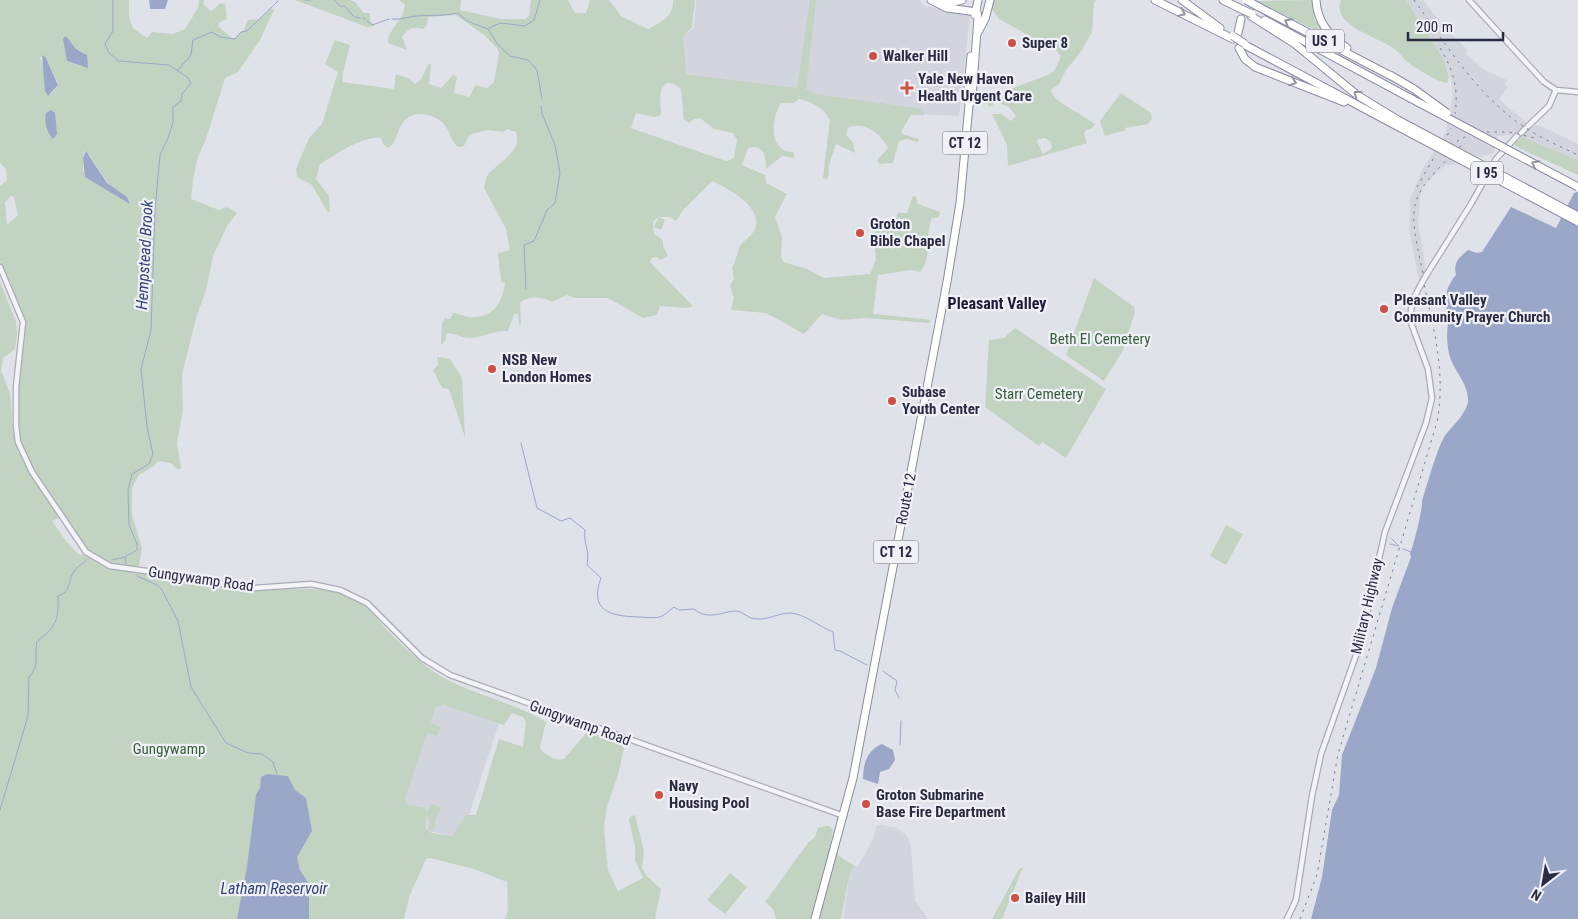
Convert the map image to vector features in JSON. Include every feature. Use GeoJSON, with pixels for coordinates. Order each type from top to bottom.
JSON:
{"type":"FeatureCollection","features":[{"type":"Feature","properties":{"kind":"highway"},"geometry":{"type":"LineString","coordinates":[[931,0],[946,8],[977,12]]}},
{"type":"Feature","properties":{"kind":"highway"},"geometry":{"type":"LineString","coordinates":[[939,0],[952,3],[962,0]]}},
{"type":"Feature","properties":{"kind":"highway","name":"Route 12"},"geometry":{"type":"LineString","coordinates":[[815,919],[844,816],[873,677],[948,282],[960,203],[969,105],[972,98],[978,0]]}},
{"type":"Feature","properties":{"kind":"highway"},"geometry":{"type":"LineString","coordinates":[[976,34],[984,21],[990,0]]}},
{"type":"Feature","properties":{"kind":"highway"},"geometry":{"type":"LineString","coordinates":[[1155,0],[1235,36]]}},
{"type":"Feature","properties":{"kind":"highway"},"geometry":{"type":"LineString","coordinates":[[1182,0],[1235,36],[1244,46],[1247,61],[1258,69],[1351,106],[1365,109]]}},
{"type":"Feature","properties":{"kind":"highway","name":"I 95"},"geometry":{"type":"LineString","coordinates":[[1223,0],[1578,187]]}},
{"type":"Feature","properties":{"kind":"highway","name":"US 1"},"geometry":{"type":"LineString","coordinates":[[1246,0],[1393,76],[1474,132]]}},
{"type":"Feature","properties":{"kind":"highway"},"geometry":{"type":"LineString","coordinates":[[1316,0],[1319,16],[1333,38],[1393,76]]}},
{"type":"Feature","properties":{"kind":"highway","name":"Route 12"},"geometry":{"type":"LineString","coordinates":[[969,105],[967,97],[974,16],[977,12]]}},
{"type":"Feature","properties":{"kind":"highway"},"geometry":{"type":"LineString","coordinates":[[1252,15],[1295,44],[1357,95],[1397,123],[1578,216]]}},
{"type":"Feature","properties":{"kind":"highway"},"geometry":{"type":"LineString","coordinates":[[1235,36],[1241,19]]}},
{"type":"Feature","properties":{"kind":"highway","name":"I 95"},"geometry":{"type":"LineString","coordinates":[[1244,46],[1365,109],[1397,123],[1578,222]]}},
{"type":"Feature","properties":{"kind":"street"},"geometry":{"type":"LineString","coordinates":[[1468,0],[1544,82],[1556,90],[1578,92]]}},
{"type":"Feature","properties":{"kind":"street","name":"Military Highway"},"geometry":{"type":"LineString","coordinates":[[1287,919],[1296,900],[1312,796],[1321,754],[1360,644],[1385,532],[1426,423],[1432,398],[1428,369],[1410,320],[1414,295],[1471,204],[1496,159],[1547,107],[1556,90]]}},
{"type":"Feature","properties":{"kind":"street","name":"Gungywamp Road"},"geometry":{"type":"LineString","coordinates":[[0,267],[23,322],[16,387],[18,442],[32,472],[72,535],[86,552],[96,560],[118,568],[176,575],[236,587],[255,588],[303,584],[340,590],[366,603],[415,652],[450,675],[844,816]]}},
{"type":"Feature","properties":{"kind":"shaded area"},"geometry":{"type":"Polygon","coordinates":[[[696,0],[920,0],[924,6],[970,15],[959,116],[922,114],[680,77],[684,36],[694,28],[696,0]]]}},
{"type":"Feature","properties":{"kind":"shaded area"},"geometry":{"type":"Polygon","coordinates":[[[1406,0],[1423,0],[1448,32],[1468,50],[1466,54],[1486,71],[1507,80],[1505,84],[1508,87],[1499,99],[1527,123],[1513,135],[1497,136],[1497,145],[1493,153],[1476,158],[1468,164],[1445,165],[1425,184],[1421,190],[1418,223],[1426,270],[1419,281],[1409,229],[1410,199],[1422,170],[1446,132],[1453,95],[1451,79],[1444,60],[1406,0]]]}},
{"type":"Feature","properties":{"kind":"shaded area"},"geometry":{"type":"Polygon","coordinates":[[[1538,125],[1578,144],[1578,160],[1522,137],[1531,127],[1538,125]]]}},
{"type":"Feature","properties":{"kind":"shaded area"},"geometry":{"type":"Polygon","coordinates":[[[442,705],[499,723],[469,815],[453,836],[427,831],[427,814],[423,807],[408,805],[405,799],[435,708],[442,705]]]}},
{"type":"Feature","properties":{"kind":"shaded area"},"geometry":{"type":"Polygon","coordinates":[[[879,825],[896,827],[908,837],[911,848],[915,900],[928,919],[843,919],[850,871],[854,865],[857,867],[864,856],[873,839],[876,827],[879,825]]]}},
{"type":"Feature","properties":{"kind":"green space","name":"Gungywamp"},"geometry":{"type":"Polygon","coordinates":[[[0,0],[129,0],[129,18],[133,28],[147,38],[152,32],[173,34],[185,29],[198,8],[199,0],[204,0],[203,4],[211,11],[221,3],[225,4],[227,19],[220,22],[218,26],[233,39],[244,30],[248,20],[259,19],[271,8],[274,10],[260,40],[238,72],[225,78],[197,163],[191,199],[219,210],[227,207],[237,213],[227,226],[213,256],[206,290],[196,318],[182,374],[183,410],[177,443],[181,468],[178,470],[171,463],[158,461],[154,466],[139,475],[132,488],[132,515],[142,548],[139,566],[132,566],[133,573],[171,577],[234,590],[312,589],[343,595],[365,607],[413,655],[442,677],[455,684],[521,709],[546,722],[540,747],[550,757],[564,759],[588,731],[621,744],[624,749],[617,778],[607,806],[604,828],[608,870],[618,891],[643,878],[635,860],[635,846],[629,820],[630,817],[635,815],[644,851],[642,868],[647,876],[661,889],[655,919],[505,919],[508,909],[507,882],[474,869],[430,858],[426,859],[409,897],[404,919],[0,919],[0,282],[16,322],[15,349],[3,358],[1,371],[10,393],[13,433],[20,453],[59,518],[52,521],[78,554],[90,556],[33,470],[21,444],[18,430],[17,401],[25,322],[11,283],[0,261],[0,186],[7,180],[6,169],[0,163],[0,0]],[[66,37],[67,61],[81,66],[85,53],[76,49],[66,37]],[[40,57],[45,74],[45,91],[50,95],[58,83],[46,58],[40,57]],[[84,151],[83,171],[110,192],[110,186],[88,153],[84,151]],[[11,196],[5,202],[7,225],[18,215],[14,197],[11,196]],[[443,705],[435,708],[429,729],[431,723],[441,727],[437,736],[427,733],[405,799],[408,805],[423,807],[427,812],[432,804],[441,807],[432,831],[429,830],[430,821],[427,815],[426,829],[432,833],[452,836],[466,815],[476,815],[499,739],[523,747],[526,722],[523,717],[512,713],[504,725],[443,705]]]}},
{"type":"Feature","properties":{"kind":"green space"},"geometry":{"type":"Polygon","coordinates":[[[295,0],[351,0],[364,13],[370,13],[370,20],[375,26],[367,27],[295,0]]]}},
{"type":"Feature","properties":{"kind":"green space"},"geometry":{"type":"Polygon","coordinates":[[[399,0],[461,0],[460,10],[501,19],[526,19],[529,15],[531,0],[568,0],[575,13],[586,13],[590,0],[609,0],[621,16],[648,29],[666,18],[673,6],[673,0],[695,0],[692,27],[683,37],[686,73],[689,75],[797,88],[810,0],[816,0],[806,89],[814,94],[923,109],[924,115],[911,115],[902,130],[902,134],[919,139],[918,142],[907,139],[899,141],[893,163],[879,164],[877,160],[888,148],[881,138],[866,127],[854,126],[848,128],[846,135],[853,142],[855,153],[836,144],[828,167],[829,174],[827,179],[823,178],[830,120],[817,106],[799,99],[794,103],[781,103],[774,125],[776,141],[786,151],[794,152],[794,158],[782,156],[766,169],[763,152],[761,149],[753,147],[748,148],[742,165],[765,175],[766,183],[787,194],[775,217],[782,237],[781,257],[784,262],[807,269],[824,278],[870,274],[876,260],[873,227],[884,221],[895,221],[898,213],[907,213],[913,196],[916,197],[918,204],[940,212],[939,217],[931,219],[927,241],[932,243],[939,241],[938,246],[928,250],[926,262],[920,272],[912,270],[878,275],[873,314],[924,319],[930,320],[930,323],[866,318],[841,320],[822,314],[804,334],[766,313],[731,310],[734,298],[730,286],[734,279],[732,267],[740,246],[755,229],[756,218],[748,204],[741,198],[712,181],[683,210],[676,221],[670,217],[659,217],[665,220],[661,230],[654,227],[659,216],[653,222],[654,234],[663,240],[663,246],[668,256],[661,260],[657,257],[652,258],[650,262],[693,306],[687,308],[660,306],[657,315],[643,318],[608,298],[574,298],[567,295],[552,302],[540,298],[532,298],[523,300],[520,303],[521,325],[519,324],[518,314],[514,314],[508,331],[469,338],[446,334],[446,340],[441,345],[442,323],[445,318],[450,319],[453,313],[477,317],[490,313],[499,304],[504,291],[505,283],[501,282],[498,253],[510,250],[506,229],[484,188],[489,173],[509,156],[516,145],[516,132],[507,129],[503,132],[487,130],[469,135],[464,146],[458,147],[443,123],[428,115],[416,114],[411,116],[402,124],[395,140],[388,148],[383,144],[381,138],[374,138],[349,146],[320,164],[316,179],[329,196],[330,212],[327,211],[312,185],[297,177],[296,169],[309,138],[322,124],[338,72],[325,64],[335,40],[350,45],[342,82],[394,89],[396,74],[410,79],[415,84],[421,79],[429,63],[431,65],[429,84],[441,88],[454,74],[457,77],[454,93],[469,97],[476,85],[487,88],[494,82],[499,53],[497,48],[484,35],[456,15],[428,17],[427,25],[423,29],[413,28],[409,30],[402,37],[407,50],[388,43],[388,38],[404,11],[405,5],[399,0]],[[667,83],[662,89],[660,98],[661,115],[655,117],[636,113],[631,128],[720,159],[727,161],[734,158],[737,140],[733,133],[714,129],[700,118],[694,119],[689,123],[684,120],[681,89],[674,84],[667,83]]]}},
{"type":"Feature","properties":{"kind":"green space"},"geometry":{"type":"Polygon","coordinates":[[[994,0],[1096,0],[1094,3],[1092,32],[1082,50],[1066,70],[1059,84],[1050,91],[1057,100],[1095,124],[1091,129],[1086,130],[1084,134],[1087,143],[1008,166],[1007,145],[992,114],[1001,114],[1011,121],[1016,116],[1009,107],[996,102],[990,107],[982,100],[1050,74],[1055,70],[1061,56],[1057,51],[999,19],[992,9],[994,0]],[[1045,138],[1038,139],[1037,142],[1043,154],[1052,148],[1050,141],[1045,138]]]}},
{"type":"Feature","properties":{"kind":"green space"},"geometry":{"type":"Polygon","coordinates":[[[1312,0],[1315,19],[1325,35],[1256,1],[1312,0]]]}},
{"type":"Feature","properties":{"kind":"green space"},"geometry":{"type":"Polygon","coordinates":[[[1341,0],[1406,0],[1444,60],[1449,77],[1447,83],[1418,69],[1398,51],[1349,24],[1343,17],[1340,9],[1341,0]]]}},
{"type":"Feature","properties":{"kind":"green space"},"geometry":{"type":"Polygon","coordinates":[[[1121,93],[1151,113],[1152,119],[1148,124],[1125,128],[1126,130],[1105,136],[1100,121],[1121,93]]]}},
{"type":"Feature","properties":{"kind":"green space"},"geometry":{"type":"Polygon","coordinates":[[[1522,137],[1578,160],[1578,175],[1515,146],[1514,144],[1522,137]]]}},
{"type":"Feature","properties":{"kind":"green space","name":"Beth El Cemetery"},"geometry":{"type":"Polygon","coordinates":[[[1094,278],[1134,307],[1135,312],[1123,350],[1104,381],[1066,355],[1094,278]]]}},
{"type":"Feature","properties":{"kind":"green space","name":"Starr Cemetery"},"geometry":{"type":"Polygon","coordinates":[[[1015,328],[1106,389],[1066,458],[1042,442],[1039,446],[985,407],[989,340],[1004,338],[1015,328]]]}},
{"type":"Feature","properties":{"kind":"green space"},"geometry":{"type":"Polygon","coordinates":[[[437,357],[450,359],[462,378],[465,437],[449,389],[442,388],[433,370],[438,365],[437,357]]]}},
{"type":"Feature","properties":{"kind":"green space"},"geometry":{"type":"Polygon","coordinates":[[[1226,525],[1243,534],[1226,565],[1210,556],[1226,525]]]}},
{"type":"Feature","properties":{"kind":"green space"},"geometry":{"type":"Polygon","coordinates":[[[829,826],[833,830],[830,846],[843,859],[854,865],[850,872],[841,919],[776,919],[773,909],[765,902],[808,843],[815,837],[818,828],[829,826]]]}},
{"type":"Feature","properties":{"kind":"green space"},"geometry":{"type":"Polygon","coordinates":[[[1023,867],[1002,919],[992,919],[1019,869],[1023,867]]]}},
{"type":"Feature","properties":{"kind":"green space"},"geometry":{"type":"Polygon","coordinates":[[[730,873],[747,887],[725,914],[707,900],[730,873]]]}},
{"type":"Feature","properties":{"kind":"water"},"geometry":{"type":"Polygon","coordinates":[[[149,0],[168,0],[165,9],[150,9],[149,0]]]}},
{"type":"Feature","properties":{"kind":"water"},"geometry":{"type":"Polygon","coordinates":[[[66,36],[76,49],[87,55],[88,68],[67,61],[63,39],[66,36]]]}},
{"type":"Feature","properties":{"kind":"water"},"geometry":{"type":"Polygon","coordinates":[[[42,55],[46,58],[58,85],[48,96],[45,91],[42,55]]]}},
{"type":"Feature","properties":{"kind":"water"},"geometry":{"type":"Polygon","coordinates":[[[51,110],[55,113],[57,134],[53,139],[48,131],[45,120],[46,113],[51,110]]]}},
{"type":"Feature","properties":{"kind":"water"},"geometry":{"type":"Polygon","coordinates":[[[86,151],[107,183],[127,197],[130,204],[85,177],[83,158],[86,151]]]}},
{"type":"Feature","properties":{"kind":"water"},"geometry":{"type":"Polygon","coordinates":[[[1578,192],[1578,919],[1311,919],[1322,877],[1332,810],[1339,795],[1342,755],[1376,668],[1392,608],[1411,557],[1410,553],[1418,528],[1422,501],[1436,455],[1447,433],[1462,415],[1468,402],[1467,391],[1451,360],[1447,343],[1450,315],[1446,305],[1446,294],[1456,275],[1456,263],[1468,250],[1477,253],[1482,252],[1511,207],[1556,228],[1574,193],[1578,192]]]}},
{"type":"Feature","properties":{"kind":"water"},"geometry":{"type":"Polygon","coordinates":[[[882,744],[893,750],[895,760],[889,769],[880,772],[878,784],[863,779],[863,773],[869,754],[882,744]]]}},
{"type":"Feature","properties":{"kind":"water","name":"Latham Reservoir"},"geometry":{"type":"Polygon","coordinates":[[[267,774],[288,776],[295,790],[306,798],[312,831],[297,857],[300,870],[309,884],[309,919],[237,919],[247,867],[256,795],[260,788],[261,777],[267,774]]]}},
{"type":"Feature","properties":{"kind":"waterway","name":"Hempstead Brook"},"geometry":{"type":"LineString","coordinates":[[113,0],[113,31],[105,44],[109,53],[119,61],[169,65],[187,77],[191,83],[182,94],[181,101],[173,107],[173,122],[160,155],[155,210],[151,330],[141,369],[147,427],[153,454],[149,464],[132,474],[128,490],[129,525],[137,544],[137,550],[125,557],[126,564]]}},
{"type":"Feature","properties":{"kind":"waterway"},"geometry":{"type":"LineString","coordinates":[[304,0],[311,0]]}},
{"type":"Feature","properties":{"kind":"waterway"},"geometry":{"type":"LineString","coordinates":[[334,0],[340,6],[345,6],[353,16]]}},
{"type":"Feature","properties":{"kind":"waterway"},"geometry":{"type":"LineString","coordinates":[[489,28],[500,23],[525,26],[534,20],[540,0]]}},
{"type":"Feature","properties":{"kind":"waterway"},"geometry":{"type":"LineString","coordinates":[[178,70],[191,55],[193,40],[212,32],[220,37],[235,39],[241,32],[247,31],[278,1]]}},
{"type":"Feature","properties":{"kind":"waterway"},"geometry":{"type":"LineString","coordinates":[[392,19],[458,13],[467,21],[488,29],[498,45],[510,56],[528,60],[537,70],[542,99]]}},
{"type":"Feature","properties":{"kind":"waterway"},"geometry":{"type":"LineString","coordinates":[[355,17],[360,18]]}},
{"type":"Feature","properties":{"kind":"waterway"},"geometry":{"type":"LineString","coordinates":[[367,21],[372,25],[389,19]]}},
{"type":"Feature","properties":{"kind":"waterway"},"geometry":{"type":"LineString","coordinates":[[526,289],[524,245],[534,241],[547,210],[555,203],[560,173],[555,145],[542,114],[541,106]]}},
{"type":"Feature","properties":{"kind":"waterway"},"geometry":{"type":"LineString","coordinates":[[521,443],[537,508],[561,521],[570,518],[585,530],[588,554],[587,565],[601,578],[598,598],[604,610],[619,615],[650,618],[662,616],[674,607],[679,610],[694,609],[708,615],[737,611],[756,619],[786,613],[795,614],[833,632],[835,650],[867,665]]}},
{"type":"Feature","properties":{"kind":"waterway"},"geometry":{"type":"LineString","coordinates":[[1391,538],[1399,546]]}},
{"type":"Feature","properties":{"kind":"waterway"},"geometry":{"type":"LineString","coordinates":[[1390,544],[1398,546]]}},
{"type":"Feature","properties":{"kind":"waterway"},"geometry":{"type":"LineString","coordinates":[[1403,549],[1411,552]]}},
{"type":"Feature","properties":{"kind":"waterway"},"geometry":{"type":"LineString","coordinates":[[112,560],[125,557]]}},
{"type":"Feature","properties":{"kind":"waterway"},"geometry":{"type":"LineString","coordinates":[[0,810],[28,716],[29,677],[36,665],[37,642],[55,622],[58,612],[58,596],[67,589],[74,571],[86,561]]}},
{"type":"Feature","properties":{"kind":"waterway","name":"Hempstead Brook"},"geometry":{"type":"LineString","coordinates":[[137,576],[157,585],[162,590],[178,621],[191,687],[226,743],[248,753],[262,754],[273,762],[277,774]]}},
{"type":"Feature","properties":{"kind":"waterway"},"geometry":{"type":"LineString","coordinates":[[883,671],[897,681],[895,690],[899,698]]}},
{"type":"Feature","properties":{"kind":"waterway"},"geometry":{"type":"LineString","coordinates":[[900,745],[901,721]]}},
{"type":"Feature","properties":{"kind":"railway"},"geometry":{"type":"LineString","coordinates":[[1414,0],[1461,65],[1487,95],[1517,122],[1532,132],[1578,155]]}},
{"type":"Feature","properties":{"kind":"railway"},"geometry":{"type":"LineString","coordinates":[[1440,48],[1454,80],[1456,96],[1455,114]]}},
{"type":"Feature","properties":{"kind":"railway"},"geometry":{"type":"LineString","coordinates":[[1444,142],[1451,128]]}},
{"type":"Feature","properties":{"kind":"railway"},"geometry":{"type":"LineString","coordinates":[[1487,132],[1509,132],[1535,138]]}},
{"type":"Feature","properties":{"kind":"railway"},"geometry":{"type":"LineString","coordinates":[[1450,145],[1467,136]]}},
{"type":"Feature","properties":{"kind":"railway"},"geometry":{"type":"LineString","coordinates":[[1423,273],[1414,229],[1416,201],[1431,177],[1462,145]]}},
{"type":"Feature","properties":{"kind":"railway"},"geometry":{"type":"LineString","coordinates":[[1417,187],[1436,154]]}},
{"type":"Feature","properties":{"kind":"railway"},"geometry":{"type":"LineString","coordinates":[[1300,919],[1317,875],[1338,754],[1437,422],[1440,387],[1438,352],[1424,284]]}},
{"type":"Feature","properties":{"kind":"place","name":"Super 8"},"geometry":{"type":"Point","coordinates":[1012,43]}},
{"type":"Feature","properties":{"kind":"place","name":"Walker Hill"},"geometry":{"type":"Point","coordinates":[873,56]}},
{"type":"Feature","properties":{"kind":"place","name":"Yale New Haven Health Urgent Care"},"geometry":{"type":"Point","coordinates":[907,88]}},
{"type":"Feature","properties":{"kind":"place","name":"Groton Bible Chapel"},"geometry":{"type":"Point","coordinates":[860,233]}},
{"type":"Feature","properties":{"kind":"place","name":"Pleasant Valley Community Prayer Church"},"geometry":{"type":"Point","coordinates":[1384,309]}},
{"type":"Feature","properties":{"kind":"place","name":"NSB New London Homes"},"geometry":{"type":"Point","coordinates":[492,369]}},
{"type":"Feature","properties":{"kind":"place","name":"Subase Youth Center"},"geometry":{"type":"Point","coordinates":[892,401]}},
{"type":"Feature","properties":{"kind":"place","name":"Navy Housing Pool"},"geometry":{"type":"Point","coordinates":[659,795]}},
{"type":"Feature","properties":{"kind":"place","name":"Groton Submarine Base Fire Department"},"geometry":{"type":"Point","coordinates":[866,804]}},
{"type":"Feature","properties":{"kind":"place","name":"Bailey Hill"},"geometry":{"type":"Point","coordinates":[1015,898]}},
{"type":"Feature","properties":{"kind":"district","name":"Pleasant Valley"},"geometry":{"type":"Point","coordinates":[997,303]}}]}
